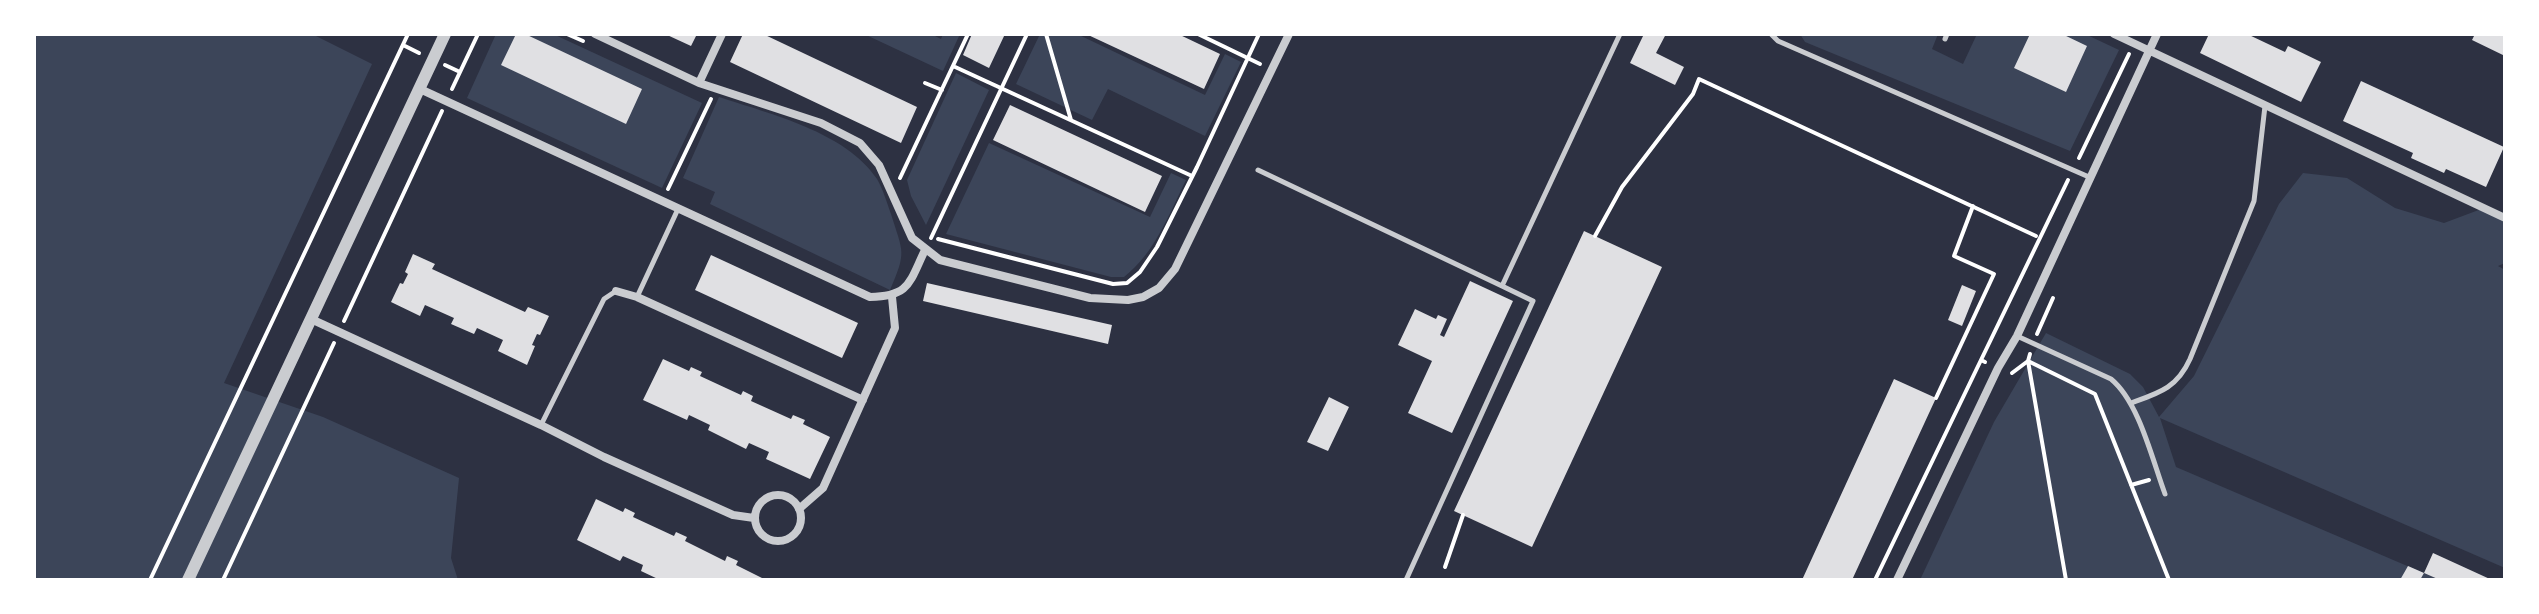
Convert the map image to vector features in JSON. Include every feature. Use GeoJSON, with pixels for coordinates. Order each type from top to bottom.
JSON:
{"type":"FeatureCollection","features":[{"type":"Feature","properties":{"kind":"street"},"geometry":{"type":"LineString","coordinates":[[188,580],[445,34]]}},
{"type":"Feature","properties":{"kind":"street"},"geometry":{"type":"LineString","coordinates":[[595,34],[699,83],[821,123],[860,143],[879,165],[912,238],[940,260],[1090,298],[1128,300],[1143,297],[1159,288],[1175,269],[1289,34]]}},
{"type":"Feature","properties":{"kind":"street"},"geometry":{"type":"LineString","coordinates":[[699,83],[722,34]]}},
{"type":"Feature","properties":{"kind":"street"},"geometry":{"type":"LineString","coordinates":[[2114,34],[2505,218]]}},
{"type":"Feature","properties":{"kind":"street"},"geometry":{"type":"LineString","coordinates":[[1897,580],[1998,368],[2017,336],[2157,34]]}},
{"type":"Feature","properties":{"kind":"street"},"geometry":{"type":"LineString","coordinates":[[420,89],[870,297],[892,297],[908,285],[925,250]]}},
{"type":"Feature","properties":{"kind":"street"},"geometry":{"type":"LineString","coordinates":[[616,291],[637,297],[863,400]]}},
{"type":"Feature","properties":{"kind":"street"},"geometry":{"type":"LineString","coordinates":[[799,509],[823,488],[895,328],[892,297]]}},
{"type":"Feature","properties":{"kind":"street"},"geometry":{"type":"LineString","coordinates":[[311,319],[733,515],[754,518]]}},
{"type":"Feature","properties":{"kind":"street"},"geometry":{"type":"LineString","coordinates":[[773,495],[789,497],[799,509],[800,524],[792,536],[778,541],[764,537],[754,518],[759,503],[773,495]]}},
{"type":"Feature","properties":{"kind":"lane"},"geometry":{"type":"LineString","coordinates":[[1502,286],[1620,34]]}},
{"type":"Feature","properties":{"kind":"lane"},"geometry":{"type":"LineString","coordinates":[[1771,34],[1778,41],[2089,177]]}},
{"type":"Feature","properties":{"kind":"lane"},"geometry":{"type":"LineString","coordinates":[[2131,403],[2169,387],[2187,366],[2254,201],[2265,106]]}},
{"type":"Feature","properties":{"kind":"lane"},"geometry":{"type":"LineString","coordinates":[[1258,170],[1533,301],[1406,580]]}},
{"type":"Feature","properties":{"kind":"lane"},"geometry":{"type":"LineString","coordinates":[[637,297],[678,209]]}},
{"type":"Feature","properties":{"kind":"lane"},"geometry":{"type":"LineString","coordinates":[[541,425],[604,299],[616,291]]}},
{"type":"Feature","properties":{"kind":"lane"},"geometry":{"type":"LineString","coordinates":[[2017,336],[2111,379],[2126,394],[2165,494]]}},
{"type":"Feature","properties":{"kind":"path"},"geometry":{"type":"LineString","coordinates":[[150,580],[408,34]]}},
{"type":"Feature","properties":{"kind":"path"},"geometry":{"type":"LineString","coordinates":[[223,580],[478,34]]}},
{"type":"Feature","properties":{"kind":"path"},"geometry":{"type":"LineString","coordinates":[[892,195],[968,34]]}},
{"type":"Feature","properties":{"kind":"path"},"geometry":{"type":"LineString","coordinates":[[925,250],[1027,34]]}},
{"type":"Feature","properties":{"kind":"path"},"geometry":{"type":"LineString","coordinates":[[1046,34],[1071,121]]}},
{"type":"Feature","properties":{"kind":"path"},"geometry":{"type":"LineString","coordinates":[[1198,34],[1271,70]]}},
{"type":"Feature","properties":{"kind":"path"},"geometry":{"type":"LineString","coordinates":[[932,236],[1113,284],[1127,283],[1140,272],[1157,247],[1259,34]]}},
{"type":"Feature","properties":{"kind":"path"},"geometry":{"type":"LineString","coordinates":[[1875,580],[2134,44]]}},
{"type":"Feature","properties":{"kind":"path"},"geometry":{"type":"LineString","coordinates":[[953,66],[1192,176]]}},
{"type":"Feature","properties":{"kind":"path"},"geometry":{"type":"LineString","coordinates":[[1595,236],[1622,187],[1693,94],[1699,79],[2036,236]]}},
{"type":"Feature","properties":{"kind":"path"},"geometry":{"type":"LineString","coordinates":[[925,83],[942,90]]}},
{"type":"Feature","properties":{"kind":"path"},"geometry":{"type":"LineString","coordinates":[[661,202],[716,89]]}},
{"type":"Feature","properties":{"kind":"path"},"geometry":{"type":"LineString","coordinates":[[1936,398],[1994,274],[1954,256],[1973,206]]}},
{"type":"Feature","properties":{"kind":"path"},"geometry":{"type":"LineString","coordinates":[[1981,360],[1998,368]]}},
{"type":"Feature","properties":{"kind":"path"},"geometry":{"type":"LineString","coordinates":[[2066,580],[2028,361],[2095,394],[2169,580]]}},
{"type":"Feature","properties":{"kind":"path"},"geometry":{"type":"LineString","coordinates":[[1445,567],[1463,515]]}},
{"type":"Feature","properties":{"kind":"shaded area"},"geometry":{"type":"Polygon","coordinates":[[[34,34],[312,34],[372,64],[224,383],[323,417],[459,478],[451,558],[458,580],[34,580],[34,34]]]}},
{"type":"Feature","properties":{"kind":"shaded area"},"geometry":{"type":"Polygon","coordinates":[[[496,34],[553,34],[702,103],[662,188],[467,98],[496,34]]]}},
{"type":"Feature","properties":{"kind":"shaded area"},"geometry":{"type":"Polygon","coordinates":[[[864,34],[931,34],[941,39],[943,34],[960,34],[943,71],[864,34]]]}},
{"type":"Feature","properties":{"kind":"shaded area"},"geometry":{"type":"Polygon","coordinates":[[[1040,34],[1077,34],[1205,95],[1225,54],[1241,62],[1205,136],[1108,89],[1092,120],[1016,84],[1040,34]]]}},
{"type":"Feature","properties":{"kind":"shaded area"},"geometry":{"type":"Polygon","coordinates":[[[1800,34],[1938,34],[1932,49],[1963,64],[1977,34],[2085,34],[2119,50],[2070,151],[1805,42],[1800,34]]]}},
{"type":"Feature","properties":{"kind":"shaded area"},"geometry":{"type":"Polygon","coordinates":[[[956,73],[989,90],[926,225],[911,196],[907,180],[956,73]]]}},
{"type":"Feature","properties":{"kind":"shaded area"},"geometry":{"type":"Polygon","coordinates":[[[719,97],[806,127],[846,149],[863,163],[881,187],[900,245],[901,259],[890,290],[710,204],[715,192],[683,178],[719,97]]]}},
{"type":"Feature","properties":{"kind":"shaded area"},"geometry":{"type":"Polygon","coordinates":[[[989,143],[1150,217],[1171,173],[1186,180],[1144,256],[1124,277],[1111,277],[946,234],[989,143]]]}},
{"type":"Feature","properties":{"kind":"shaded area"},"geometry":{"type":"Polygon","coordinates":[[[2303,173],[2347,178],[2395,208],[2444,223],[2484,208],[2505,218],[2505,263],[2498,266],[2505,270],[2505,568],[2160,418],[2176,467],[2440,580],[1920,580],[1994,422],[2046,333],[2130,374],[2143,387],[2159,417],[2194,376],[2279,204],[2303,173]]]}},
{"type":"Feature","properties":{"kind":"building"},"geometry":{"type":"Polygon","coordinates":[[[516,34],[525,34],[642,89],[626,124],[501,65],[516,34]]]}},
{"type":"Feature","properties":{"kind":"building"},"geometry":{"type":"Polygon","coordinates":[[[665,34],[697,34],[691,46],[665,34]]]}},
{"type":"Feature","properties":{"kind":"building"},"geometry":{"type":"Polygon","coordinates":[[[743,34],[763,34],[917,107],[901,143],[730,62],[743,34]]]}},
{"type":"Feature","properties":{"kind":"building"},"geometry":{"type":"Polygon","coordinates":[[[972,34],[1005,34],[989,68],[963,55],[972,34]]]}},
{"type":"Feature","properties":{"kind":"building"},"geometry":{"type":"Polygon","coordinates":[[[1086,34],[1178,34],[1220,54],[1204,89],[1086,34]]]}},
{"type":"Feature","properties":{"kind":"building"},"geometry":{"type":"Polygon","coordinates":[[[1644,34],[1666,34],[1656,53],[1684,67],[1675,85],[1630,63],[1644,34]]]}},
{"type":"Feature","properties":{"kind":"building"},"geometry":{"type":"Polygon","coordinates":[[[2030,34],[2062,34],[2087,46],[2066,92],[2014,68],[2030,34]]]}},
{"type":"Feature","properties":{"kind":"building"},"geometry":{"type":"Polygon","coordinates":[[[2209,34],[2247,34],[2285,52],[2288,46],[2321,62],[2301,102],[2200,53],[2209,34]]]}},
{"type":"Feature","properties":{"kind":"building"},"geometry":{"type":"Polygon","coordinates":[[[2475,34],[2505,34],[2505,56],[2472,40],[2475,34]]]}},
{"type":"Feature","properties":{"kind":"building"},"geometry":{"type":"Polygon","coordinates":[[[2361,81],[2504,147],[2486,187],[2411,158],[2413,153],[2343,121],[2361,81]]]}},
{"type":"Feature","properties":{"kind":"building"},"geometry":{"type":"Polygon","coordinates":[[[1010,105],[1162,176],[1145,212],[993,140],[1010,105]]]}},
{"type":"Feature","properties":{"kind":"building"},"geometry":{"type":"Polygon","coordinates":[[[1584,231],[1662,267],[1532,547],[1454,511],[1584,231]]]}},
{"type":"Feature","properties":{"kind":"building"},"geometry":{"type":"Polygon","coordinates":[[[413,254],[435,264],[432,269],[525,312],[528,307],[549,316],[532,345],[535,346],[527,365],[498,351],[503,340],[477,328],[474,334],[451,324],[454,318],[425,305],[420,316],[391,302],[408,274],[405,272],[413,254]]]}},
{"type":"Feature","properties":{"kind":"building"},"geometry":{"type":"Polygon","coordinates":[[[711,255],[858,323],[842,358],[695,290],[711,255]]]}},
{"type":"Feature","properties":{"kind":"building"},"geometry":{"type":"Polygon","coordinates":[[[1470,281],[1513,301],[1452,433],[1408,413],[1432,361],[1398,345],[1415,309],[1436,319],[1438,315],[1447,319],[1440,335],[1444,337],[1470,281]]]}},
{"type":"Feature","properties":{"kind":"building"},"geometry":{"type":"Polygon","coordinates":[[[927,283],[1112,325],[1108,344],[923,301],[927,283]]]}},
{"type":"Feature","properties":{"kind":"building"},"geometry":{"type":"Polygon","coordinates":[[[1962,285],[1976,291],[1962,326],[1948,320],[1962,285]]]}},
{"type":"Feature","properties":{"kind":"building"},"geometry":{"type":"Polygon","coordinates":[[[663,359],[689,371],[691,367],[702,372],[700,376],[741,395],[743,391],[753,396],[751,401],[791,419],[793,415],[805,420],[803,424],[830,437],[810,479],[766,459],[769,452],[749,443],[746,449],[708,430],[710,425],[689,415],[687,420],[643,400],[663,359]]]}},
{"type":"Feature","properties":{"kind":"building"},"geometry":{"type":"Polygon","coordinates":[[[1894,379],[1936,398],[1852,580],[1802,580],[1894,379]]]}},
{"type":"Feature","properties":{"kind":"building"},"geometry":{"type":"Polygon","coordinates":[[[1329,397],[1349,407],[1328,451],[1307,442],[1329,397]]]}},
{"type":"Feature","properties":{"kind":"building"},"geometry":{"type":"Polygon","coordinates":[[[596,499],[623,512],[625,508],[635,513],[633,517],[674,536],[676,532],[687,537],[685,541],[725,561],[727,556],[738,561],[736,565],[766,580],[660,580],[641,571],[643,565],[623,556],[620,561],[577,540],[596,499]]]}},
{"type":"Feature","properties":{"kind":"building"},"geometry":{"type":"Polygon","coordinates":[[[2433,553],[2492,580],[2440,580],[2424,573],[2433,553]]]}},
{"type":"Feature","properties":{"kind":"building"},"geometry":{"type":"Polygon","coordinates":[[[2408,566],[2424,573],[2420,580],[2400,580],[2408,566]]]}}]}
